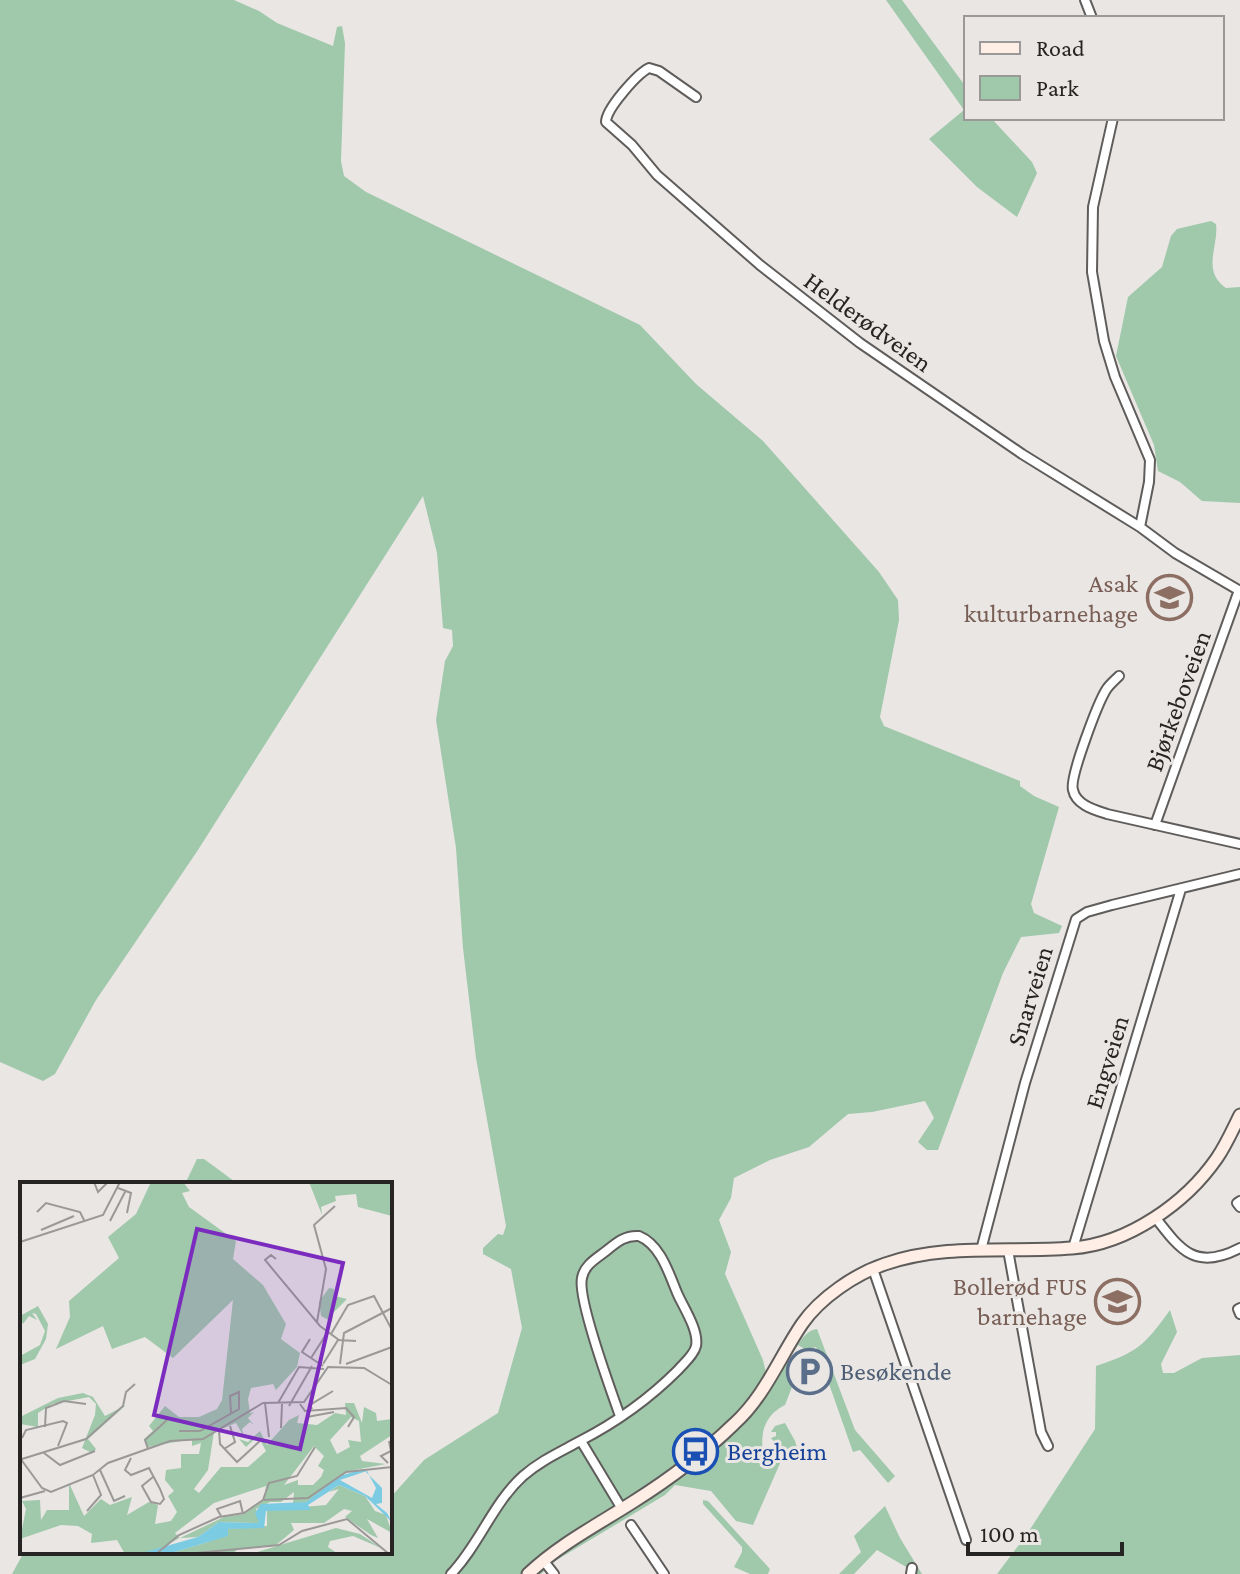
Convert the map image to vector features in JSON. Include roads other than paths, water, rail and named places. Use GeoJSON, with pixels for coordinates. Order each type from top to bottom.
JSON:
{"type":"FeatureCollection","features":[{"type":"Feature","properties":{"kind":"main road"},"geometry":{"type":"LineString","coordinates":[[528,1574],[571,1539],[662,1482],[734,1425],[767,1386],[803,1322],[826,1299],[873,1269],[929,1252],[1073,1248],[1112,1239],[1155,1217],[1195,1185],[1217,1158],[1240,1115]]}},
{"type":"Feature","properties":{"kind":"street","name":"Helderødveien"},"geometry":{"type":"LineString","coordinates":[[696,97],[659,71],[649,68],[640,72],[608,111],[606,122],[632,145],[657,175],[799,297],[1010,446],[1140,527],[1175,553],[1239,590]]}},
{"type":"Feature","properties":{"kind":"street"},"geometry":{"type":"LineString","coordinates":[[1113,120],[1093,207],[1092,272],[1104,341],[1115,377],[1150,460],[1140,527]]}},
{"type":"Feature","properties":{"kind":"street","name":"Bjørkeboveien"},"geometry":{"type":"LineString","coordinates":[[1155,825],[1239,590]]}},
{"type":"Feature","properties":{"kind":"street"},"geometry":{"type":"LineString","coordinates":[[1119,676],[1107,688],[1077,766],[1072,790],[1078,800],[1097,811],[1240,844]]}},
{"type":"Feature","properties":{"kind":"street","name":"Snarveien"},"geometry":{"type":"LineString","coordinates":[[981,1250],[1025,1083],[1073,923],[1087,912],[1240,874]]}},
{"type":"Feature","properties":{"kind":"street","name":"Engveien"},"geometry":{"type":"LineString","coordinates":[[1073,1248],[1181,889]]}},
{"type":"Feature","properties":{"kind":"street"},"geometry":{"type":"LineString","coordinates":[[1155,1217],[1176,1245],[1199,1258],[1210,1259],[1240,1248]]}},
{"type":"Feature","properties":{"kind":"street"},"geometry":{"type":"LineString","coordinates":[[451,1574],[468,1555],[520,1479],[540,1463],[620,1416],[666,1381],[690,1357],[696,1344],[688,1319],[656,1248],[639,1236],[621,1239],[587,1266],[581,1282],[585,1307],[620,1416]]}},
{"type":"Feature","properties":{"kind":"street"},"geometry":{"type":"LineString","coordinates":[[1008,1250],[1041,1432],[1048,1446]]}},
{"type":"Feature","properties":{"kind":"street"},"geometry":{"type":"LineString","coordinates":[[873,1269],[966,1540]]}},
{"type":"Feature","properties":{"kind":"street"},"geometry":{"type":"LineString","coordinates":[[581,1441],[622,1509]]}},
{"type":"Feature","properties":{"kind":"street"},"geometry":{"type":"LineString","coordinates":[[631,1525],[664,1574]]}},
{"type":"Feature","properties":{"kind":"street"},"geometry":{"type":"LineString","coordinates":[[543,1560],[554,1574]]}},
{"type":"Feature","properties":{"kind":"place","name":"Asak kulturbarnehage"},"geometry":{"type":"Point","coordinates":[1169,598]}},
{"type":"Feature","properties":{"kind":"place","name":"Bollerød FUS barnehage"},"geometry":{"type":"Point","coordinates":[1118,1301]}},
{"type":"Feature","properties":{"kind":"place","name":"Besøkende"},"geometry":{"type":"Point","coordinates":[809,1371]}},
{"type":"Feature","properties":{"kind":"place","name":"Bergheim"},"geometry":{"type":"Point","coordinates":[696,1451]}}]}
